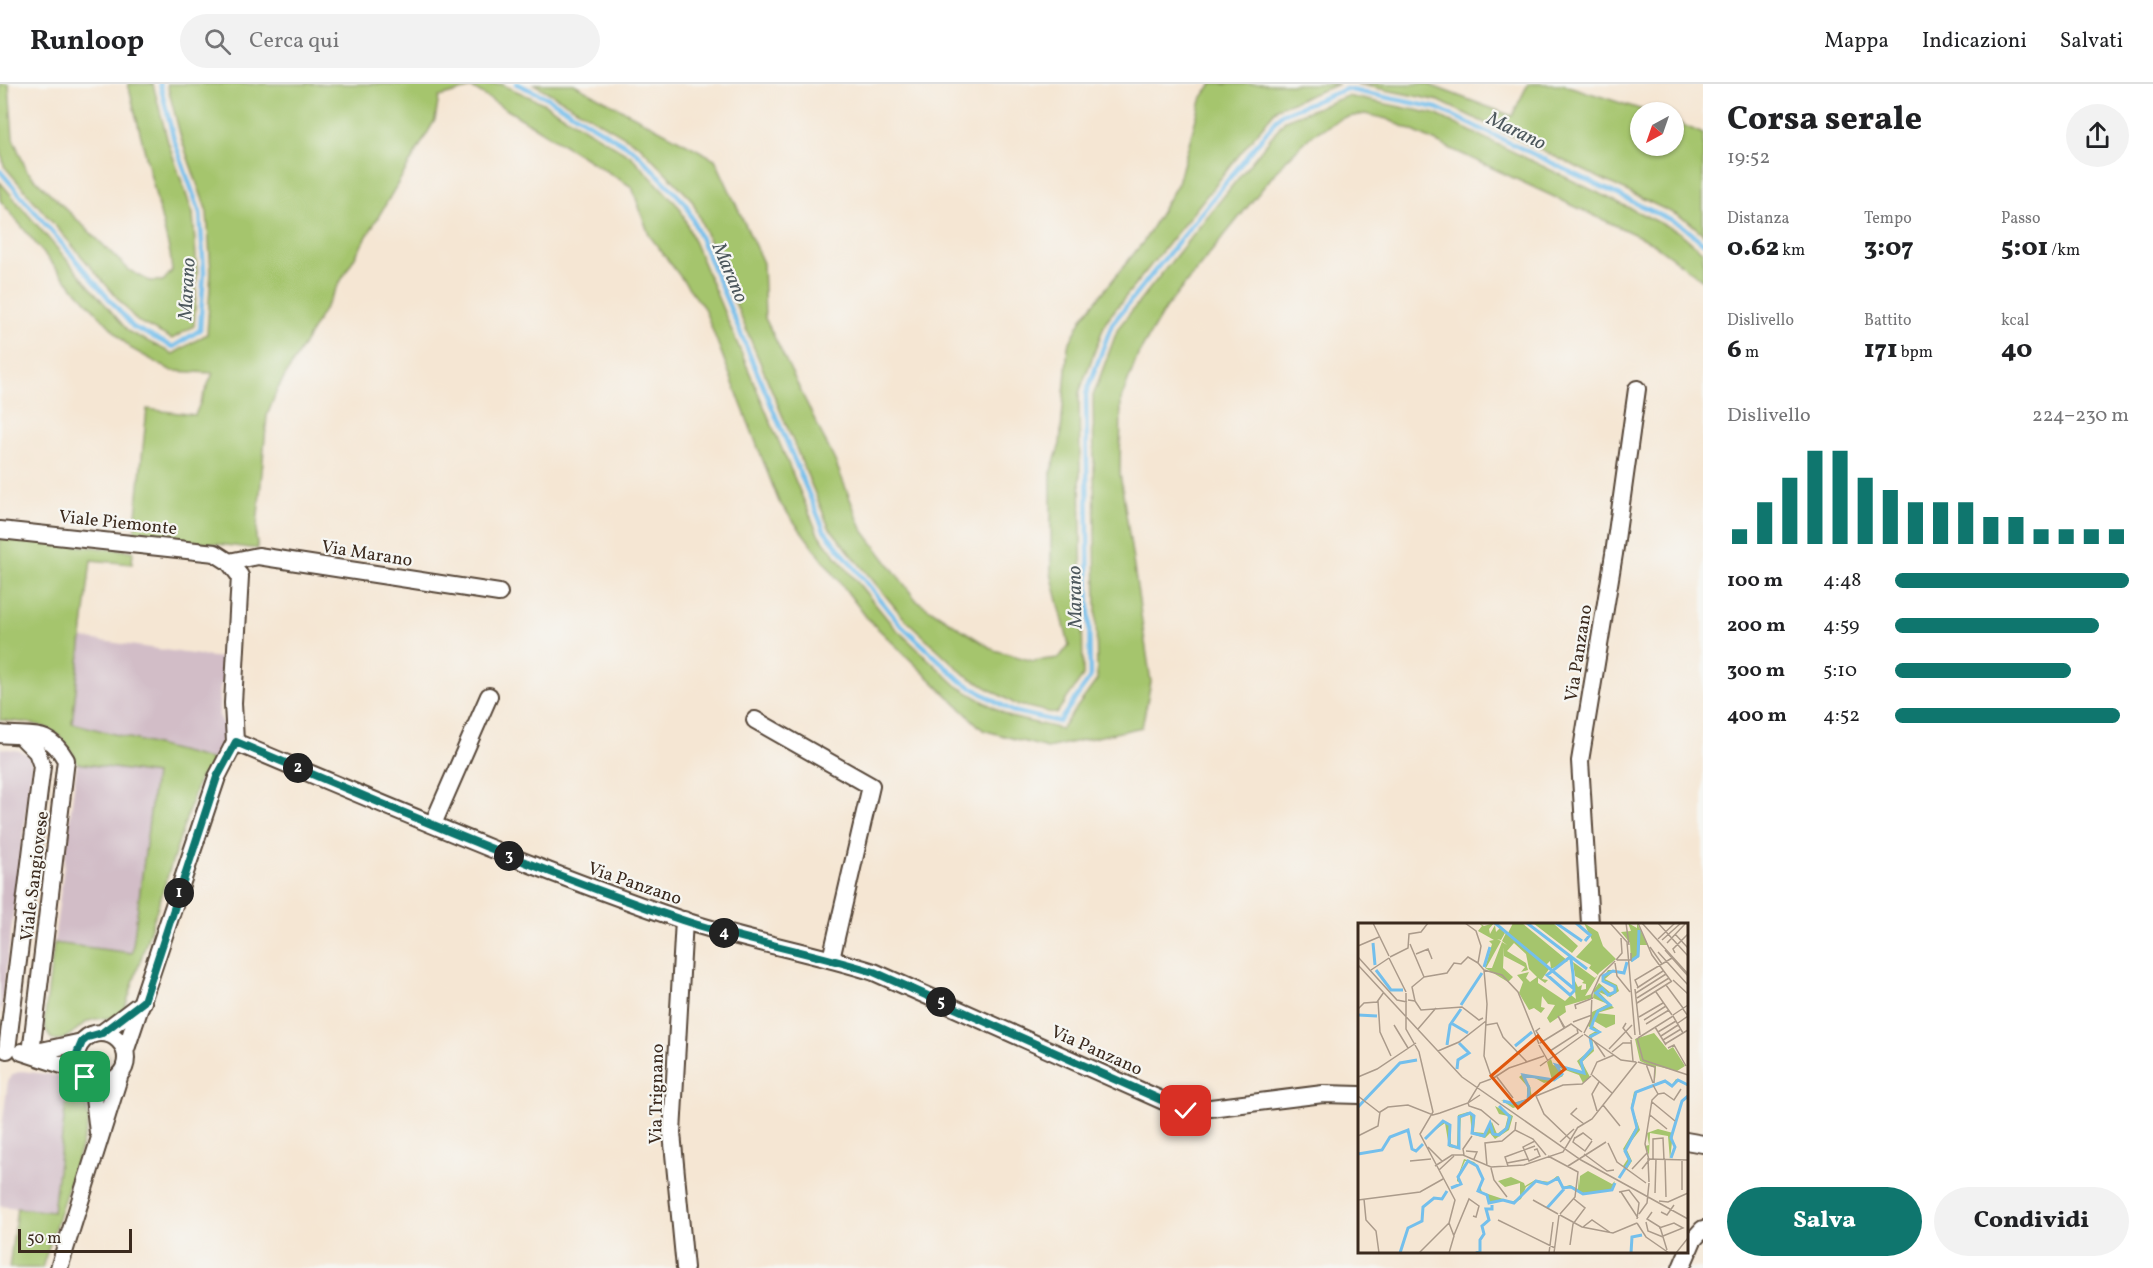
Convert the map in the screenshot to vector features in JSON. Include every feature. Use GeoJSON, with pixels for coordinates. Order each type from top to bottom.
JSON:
{"type":"FeatureCollection","features":[{"type":"Feature","properties":{"kind":"street","name":"Via Panzano"},"geometry":{"type":"LineString","coordinates":[[1590,923],[1580,761],[1614,554],[1637,389]]}},
{"type":"Feature","properties":{"kind":"street","name":"Viale Piemonte"},"geometry":{"type":"LineString","coordinates":[[0,530],[177,547],[215,553],[229,562]]}},
{"type":"Feature","properties":{"kind":"street","name":"Via Marano"},"geometry":{"type":"LineString","coordinates":[[229,562],[258,556],[499,593]]}},
{"type":"Feature","properties":{"kind":"street"},"geometry":{"type":"LineString","coordinates":[[58,1268],[99,1136],[124,1067],[125,1052],[144,1001],[217,777],[236,742],[233,703],[240,576],[229,562]]}},
{"type":"Feature","properties":{"kind":"street"},"geometry":{"type":"LineString","coordinates":[[433,824],[489,696]]}},
{"type":"Feature","properties":{"kind":"street"},"geometry":{"type":"LineString","coordinates":[[755,720],[871,786],[831,958]]}},
{"type":"Feature","properties":{"kind":"street","name":"Viale Sangiovese"},"geometry":{"type":"LineString","coordinates":[[0,734],[21,736],[42,734],[58,745],[66,760],[31,1053]]}},
{"type":"Feature","properties":{"kind":"street","name":"Viale Sangiovese"},"geometry":{"type":"LineString","coordinates":[[3,1050],[42,766],[37,752],[21,736]]}},
{"type":"Feature","properties":{"kind":"street","name":"Via Panzano"},"geometry":{"type":"LineString","coordinates":[[236,742],[563,878],[754,942],[831,958],[874,972],[1186,1111],[1323,1094],[1358,1095]]}},
{"type":"Feature","properties":{"kind":"street","name":"Via Trignano"},"geometry":{"type":"LineString","coordinates":[[684,920],[672,1133],[685,1268]]}},
{"type":"Feature","properties":{"kind":"street"},"geometry":{"type":"LineString","coordinates":[[99,1136],[86,1076],[76,1056],[82,1042],[88,1037],[102,1033],[144,1001]]}},
{"type":"Feature","properties":{"kind":"street"},"geometry":{"type":"LineString","coordinates":[[102,1033],[117,1039],[125,1052]]}},
{"type":"Feature","properties":{"kind":"street"},"geometry":{"type":"LineString","coordinates":[[31,1053],[82,1042]]}},
{"type":"Feature","properties":{"kind":"street"},"geometry":{"type":"LineString","coordinates":[[3,1050],[31,1053],[86,1076],[107,1082],[120,1074]]}},
{"type":"Feature","properties":{"kind":"street"},"geometry":{"type":"LineString","coordinates":[[1688,1141],[1703,1144]]}},
{"type":"Feature","properties":{"kind":"street"},"geometry":{"type":"LineString","coordinates":[[1688,1252],[1693,1240],[1703,1229]]}},
{"type":"Feature","properties":{"kind":"street"},"geometry":{"type":"LineString","coordinates":[[1681,1268],[1687,1253]]}},
{"type":"Feature","properties":{"kind":"shaded area"},"geometry":{"type":"Polygon","coordinates":[[[81,638],[227,659],[226,676],[220,687],[219,715],[226,730],[217,761],[71,723],[81,638]]]}},
{"type":"Feature","properties":{"kind":"shaded area"},"geometry":{"type":"Polygon","coordinates":[[[0,748],[29,755],[32,766],[0,1019],[0,748]]]}},
{"type":"Feature","properties":{"kind":"shaded area"},"geometry":{"type":"Polygon","coordinates":[[[77,763],[155,773],[132,953],[54,943],[77,763]]]}},
{"type":"Feature","properties":{"kind":"shaded area"},"geometry":{"type":"Polygon","coordinates":[[[22,1071],[69,1077],[53,1212],[0,1206],[0,1142],[8,1081],[13,1074],[22,1071]]]}},
{"type":"Feature","properties":{"kind":"green space"},"geometry":{"type":"Polygon","coordinates":[[[0,84],[9,84],[13,138],[27,171],[129,270],[149,281],[163,281],[172,271],[170,253],[128,84],[153,84],[168,142],[193,214],[197,272],[194,326],[172,339],[137,321],[4,166],[0,145],[0,84]]]}},
{"type":"Feature","properties":{"kind":"green space"},"geometry":{"type":"Polygon","coordinates":[[[167,84],[501,84],[543,103],[631,156],[680,208],[818,534],[893,626],[957,686],[1010,717],[1061,729],[1097,680],[1093,396],[1118,328],[1285,120],[1347,96],[1435,114],[1679,232],[1703,252],[1703,280],[1651,242],[1387,119],[1365,114],[1342,118],[1312,135],[1283,163],[1165,309],[1138,355],[1121,400],[1120,473],[1151,682],[1142,727],[1047,748],[983,730],[867,618],[779,502],[704,308],[649,235],[632,187],[472,88],[439,97],[435,120],[277,390],[267,416],[256,538],[258,549],[134,534],[147,409],[195,415],[213,373],[172,371],[130,348],[59,272],[0,200],[0,182],[129,332],[173,354],[207,334],[211,272],[207,212],[181,138],[167,84]]]}},
{"type":"Feature","properties":{"kind":"green space"},"geometry":{"type":"Polygon","coordinates":[[[534,84],[574,84],[715,159],[763,263],[765,318],[835,461],[862,529],[917,601],[994,650],[1033,661],[1059,658],[1069,645],[1051,573],[1051,471],[1060,444],[1068,346],[1083,317],[1144,241],[1178,183],[1202,97],[1212,84],[1339,84],[1277,108],[1106,321],[1079,393],[1083,676],[1056,714],[1015,704],[965,675],[903,617],[829,527],[692,200],[639,145],[534,84]]]}},
{"type":"Feature","properties":{"kind":"green space"},"geometry":{"type":"Polygon","coordinates":[[[1357,84],[1427,84],[1512,116],[1528,84],[1562,84],[1630,106],[1630,156],[1684,156],[1684,125],[1703,134],[1703,234],[1687,220],[1439,101],[1357,84]]]}},
{"type":"Feature","properties":{"kind":"green space"},"geometry":{"type":"Polygon","coordinates":[[[0,538],[133,551],[132,564],[91,560],[72,723],[217,761],[216,765],[199,779],[124,1011],[117,1018],[99,1018],[89,1021],[58,1041],[48,1034],[44,1023],[54,943],[132,953],[155,774],[77,763],[64,740],[56,733],[37,725],[0,720],[0,538]]]}},
{"type":"Feature","properties":{"kind":"green space"},"geometry":{"type":"Polygon","coordinates":[[[69,1077],[85,1098],[89,1122],[42,1268],[9,1268],[17,1208],[53,1212],[69,1077]]]}},
{"type":"Feature","properties":{"kind":"waterway","name":"Marano"},"geometry":{"type":"LineString","coordinates":[[0,171],[133,327],[173,347],[200,330],[204,272],[200,213],[174,140],[160,84]]}},
{"type":"Feature","properties":{"kind":"waterway","name":"Marano"},"geometry":{"type":"LineString","coordinates":[[517,84],[546,97],[635,151],[686,204],[824,530],[898,622],[961,681],[1012,711],[1059,722],[1090,678],[1086,394],[1112,324],[1281,114],[1346,89],[1437,108],[1683,226],[1703,243]]}},
{"type":"Feature","properties":{"kind":"route"},"geometry":{"type":"LineString","coordinates":[[85,1077],[80,1071],[76,1056],[82,1042],[88,1037],[102,1033],[144,1001],[217,777],[236,742],[563,878],[754,942],[831,958],[874,972],[1186,1111]]}}]}
